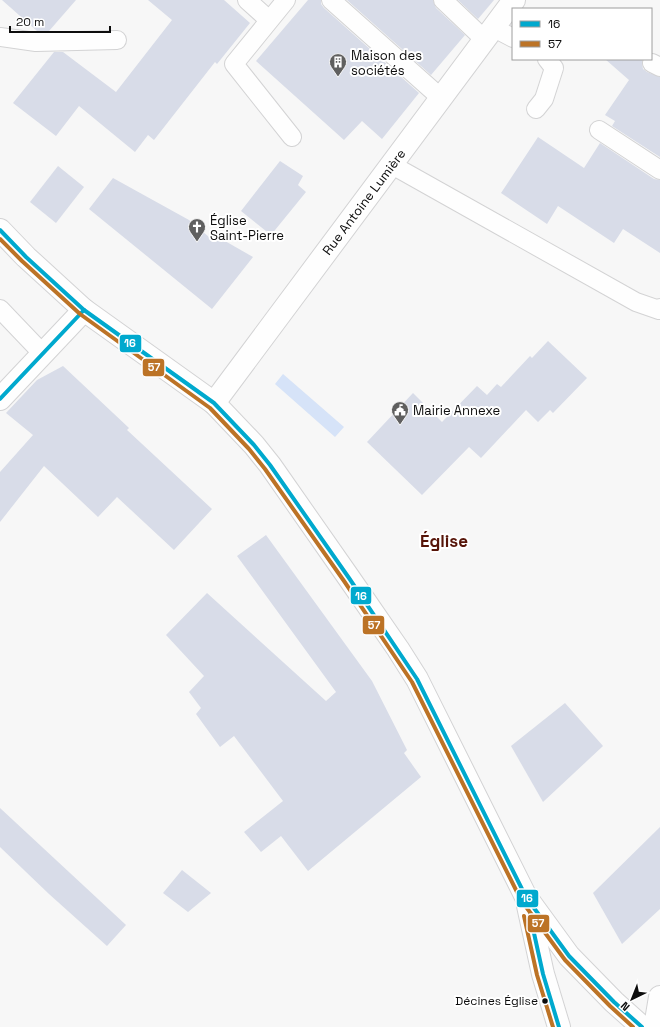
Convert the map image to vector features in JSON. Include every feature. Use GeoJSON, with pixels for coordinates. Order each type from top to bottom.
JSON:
{"type":"FeatureCollection","features":[{"type":"Feature","properties":{"kind":"street","name":"Rue Antoine Lumière"},"geometry":{"type":"LineString","coordinates":[[214,403],[514,0]]}},
{"type":"Feature","properties":{"kind":"street"},"geometry":{"type":"LineString","coordinates":[[0,230],[84,310],[214,403],[254,445],[270,465],[398,648],[417,679],[526,897],[570,956],[614,1002],[642,1027]]}},
{"type":"Feature","properties":{"kind":"street"},"geometry":{"type":"LineString","coordinates":[[0,399],[84,310]]}},
{"type":"Feature","properties":{"kind":"street"},"geometry":{"type":"LineString","coordinates":[[526,897],[544,974],[559,1027]]}},
{"type":"Feature","properties":{"kind":"street"},"geometry":{"type":"LineString","coordinates":[[655,1027],[660,997]]}},
{"type":"Feature","properties":{"kind":"lane"},"geometry":{"type":"LineString","coordinates":[[247,0],[269,20]]}},
{"type":"Feature","properties":{"kind":"lane"},"geometry":{"type":"LineString","coordinates":[[286,0],[234,64],[292,137]]}},
{"type":"Feature","properties":{"kind":"lane"},"geometry":{"type":"LineString","coordinates":[[331,0],[441,98]]}},
{"type":"Feature","properties":{"kind":"lane"},"geometry":{"type":"LineString","coordinates":[[443,0],[489,34],[512,38]]}},
{"type":"Feature","properties":{"kind":"lane"},"geometry":{"type":"LineString","coordinates":[[0,37],[36,42],[117,40]]}},
{"type":"Feature","properties":{"kind":"lane"},"geometry":{"type":"LineString","coordinates":[[536,109],[544,99],[554,68],[547,60]]}},
{"type":"Feature","properties":{"kind":"lane"},"geometry":{"type":"LineString","coordinates":[[598,130],[660,170]]}},
{"type":"Feature","properties":{"kind":"lane"},"geometry":{"type":"LineString","coordinates":[[392,165],[636,302],[659,310],[660,308]]}},
{"type":"Feature","properties":{"kind":"lane"},"geometry":{"type":"LineString","coordinates":[[0,309],[43,354]]}},
{"type":"Feature","properties":{"kind":"water"},"geometry":{"type":"Polygon","coordinates":[[[283,374],[344,427],[335,437],[275,384],[283,374]]]}},
{"type":"Feature","properties":{"kind":"building"},"geometry":{"type":"Polygon","coordinates":[[[2,0],[76,0],[49,31],[37,31],[2,0]]]}},
{"type":"Feature","properties":{"kind":"building"},"geometry":{"type":"Polygon","coordinates":[[[148,0],[224,0],[250,23],[217,64],[215,62],[154,140],[148,135],[135,152],[79,106],[56,136],[13,103],[54,52],[63,52],[116,92],[172,20],[148,0]]]}},
{"type":"Feature","properties":{"kind":"building","name":"Maison des sociétés"},"geometry":{"type":"Polygon","coordinates":[[[308,0],[321,0],[321,4],[324,8],[419,93],[382,139],[362,121],[344,140],[256,61],[308,0]]]}},
{"type":"Feature","properties":{"kind":"building"},"geometry":{"type":"Polygon","coordinates":[[[347,0],[433,0],[436,8],[465,35],[431,75],[347,0]]]}},
{"type":"Feature","properties":{"kind":"building"},"geometry":{"type":"Polygon","coordinates":[[[458,0],[494,0],[478,19],[458,0]]]}},
{"type":"Feature","properties":{"kind":"building"},"geometry":{"type":"Polygon","coordinates":[[[606,60],[642,60],[643,69],[660,77],[660,157],[612,126],[615,121],[605,115],[629,80],[606,60]]]}},
{"type":"Feature","properties":{"kind":"building"},"geometry":{"type":"Polygon","coordinates":[[[538,137],[584,168],[600,143],[654,179],[660,180],[660,253],[623,229],[614,243],[558,206],[547,224],[501,193],[538,137]]]}},
{"type":"Feature","properties":{"kind":"building"},"geometry":{"type":"Polygon","coordinates":[[[280,161],[303,176],[298,185],[306,192],[271,235],[241,211],[280,161]]]}},
{"type":"Feature","properties":{"kind":"building"},"geometry":{"type":"Polygon","coordinates":[[[58,166],[84,187],[56,223],[30,202],[58,166]]]}},
{"type":"Feature","properties":{"kind":"building","name":"Église Saint-Pierre"},"geometry":{"type":"Polygon","coordinates":[[[113,178],[189,220],[209,237],[211,233],[253,257],[212,309],[89,209],[113,178]]]}},
{"type":"Feature","properties":{"kind":"building"},"geometry":{"type":"Polygon","coordinates":[[[548,341],[587,378],[553,413],[550,410],[538,422],[526,410],[481,458],[469,447],[422,495],[367,442],[413,393],[442,422],[477,386],[487,395],[497,384],[501,387],[530,356],[532,358],[548,341]]]}},
{"type":"Feature","properties":{"kind":"building"},"geometry":{"type":"Polygon","coordinates":[[[63,366],[129,428],[127,430],[212,509],[174,550],[117,497],[98,517],[44,466],[0,522],[0,472],[33,435],[6,413],[37,380],[63,366]]]}},
{"type":"Feature","properties":{"kind":"building"},"geometry":{"type":"Polygon","coordinates":[[[266,535],[372,681],[407,750],[404,753],[421,777],[308,871],[281,836],[261,852],[244,832],[283,801],[234,736],[220,747],[196,714],[201,708],[189,692],[204,676],[166,635],[207,593],[326,701],[336,692],[237,556],[266,535]]]}},
{"type":"Feature","properties":{"kind":"building"},"geometry":{"type":"Polygon","coordinates":[[[565,703],[603,746],[543,802],[511,746],[565,703]]]}},
{"type":"Feature","properties":{"kind":"building"},"geometry":{"type":"Polygon","coordinates":[[[0,808],[126,925],[107,946],[49,894],[0,847],[0,808]]]}},
{"type":"Feature","properties":{"kind":"building"},"geometry":{"type":"Polygon","coordinates":[[[660,827],[660,909],[622,944],[593,893],[660,827]]]}},
{"type":"Feature","properties":{"kind":"building"},"geometry":{"type":"Polygon","coordinates":[[[182,870],[211,893],[188,912],[163,893],[182,870]]]}},
{"type":"Feature","properties":{"kind":"transit line","name":"16"},"geometry":{"type":"LineString","coordinates":[[0,230],[26,257],[84,310],[214,403],[254,445],[270,465],[349,578],[417,679],[526,897],[569,956],[614,1002],[642,1027]]}},
{"type":"Feature","properties":{"kind":"transit line","name":"57"},"geometry":{"type":"LineString","coordinates":[[0,239],[80,314],[210,408],[249,449],[265,469],[344,581],[412,682],[521,900],[565,960],[633,1027]]}},
{"type":"Feature","properties":{"kind":"transit line","name":"16"},"geometry":{"type":"LineString","coordinates":[[0,399],[84,310]]}},
{"type":"Feature","properties":{"kind":"transit line","name":"16"},"geometry":{"type":"LineString","coordinates":[[530,915],[543,974],[559,1027]]}},
{"type":"Feature","properties":{"kind":"transit line","name":"57"},"geometry":{"type":"LineString","coordinates":[[524,916],[537,975],[553,1027]]}},
{"type":"Feature","properties":{"kind":"place","name":"Maison des sociétés"},"geometry":{"type":"Point","coordinates":[338,77]}},
{"type":"Feature","properties":{"kind":"place","name":"Église Saint-Pierre"},"geometry":{"type":"Point","coordinates":[197,242]}},
{"type":"Feature","properties":{"kind":"place","name":"Mairie Annexe"},"geometry":{"type":"Point","coordinates":[400,425]}},
{"type":"Feature","properties":{"kind":"place","name":"Décines Église"},"geometry":{"type":"Point","coordinates":[545,1001]}},
{"type":"Feature","properties":{"kind":"district","name":"Église"},"geometry":{"type":"Point","coordinates":[444,541]}}]}
